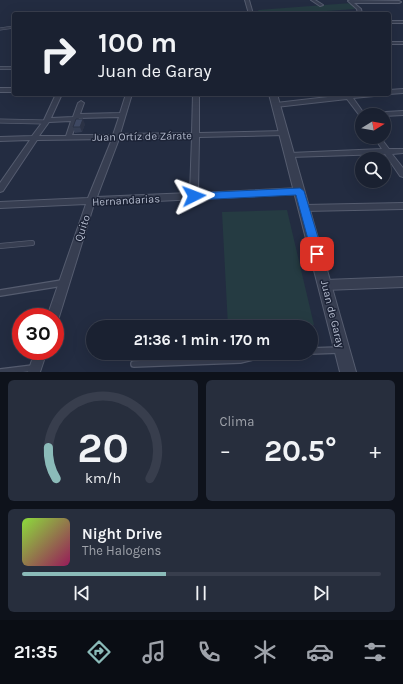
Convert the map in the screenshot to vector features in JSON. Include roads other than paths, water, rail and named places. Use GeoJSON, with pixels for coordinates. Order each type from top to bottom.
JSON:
{"type":"FeatureCollection","features":[{"type":"Feature","properties":{"kind":"street"},"geometry":{"type":"LineString","coordinates":[[247,0],[250,12]]}},
{"type":"Feature","properties":{"kind":"street"},"geometry":{"type":"LineString","coordinates":[[313,0],[321,5]]}},
{"type":"Feature","properties":{"kind":"street"},"geometry":{"type":"LineString","coordinates":[[351,1],[400,3]]}},
{"type":"Feature","properties":{"kind":"street"},"geometry":{"type":"LineString","coordinates":[[351,1],[359,9],[360,12]]}},
{"type":"Feature","properties":{"kind":"street"},"geometry":{"type":"LineString","coordinates":[[391,22],[403,22]]}},
{"type":"Feature","properties":{"kind":"street"},"geometry":{"type":"LineString","coordinates":[[391,43],[403,43]]}},
{"type":"Feature","properties":{"kind":"street"},"geometry":{"type":"LineString","coordinates":[[0,90],[12,90]]}},
{"type":"Feature","properties":{"kind":"street"},"geometry":{"type":"LineString","coordinates":[[392,92],[403,91]]}},
{"type":"Feature","properties":{"kind":"street"},"geometry":{"type":"LineString","coordinates":[[0,189],[46,121],[58,96]]}},
{"type":"Feature","properties":{"kind":"street","name":"Quito"},"geometry":{"type":"LineString","coordinates":[[56,308],[91,201],[116,137],[127,96]]}},
{"type":"Feature","properties":{"kind":"street"},"geometry":{"type":"LineString","coordinates":[[194,196],[196,96]]}},
{"type":"Feature","properties":{"kind":"street"},"geometry":{"type":"LineString","coordinates":[[275,99],[330,96]]}},
{"type":"Feature","properties":{"kind":"street"},"geometry":{"type":"LineString","coordinates":[[349,96],[357,108]]}},
{"type":"Feature","properties":{"kind":"street","name":"Juan de Garay"},"geometry":{"type":"LineString","coordinates":[[275,99],[348,372]]}},
{"type":"Feature","properties":{"kind":"street"},"geometry":{"type":"LineString","coordinates":[[68,138],[81,103]]}},
{"type":"Feature","properties":{"kind":"street"},"geometry":{"type":"LineString","coordinates":[[391,114],[403,113]]}},
{"type":"Feature","properties":{"kind":"street"},"geometry":{"type":"LineString","coordinates":[[46,121],[122,115]]}},
{"type":"Feature","properties":{"kind":"street","name":"Juan Ortíz de Zárate"},"geometry":{"type":"LineString","coordinates":[[0,139],[284,133]]}},
{"type":"Feature","properties":{"kind":"street"},"geometry":{"type":"LineString","coordinates":[[382,144],[387,152],[403,151]]}},
{"type":"Feature","properties":{"kind":"street"},"geometry":{"type":"LineString","coordinates":[[290,155],[355,153]]}},
{"type":"Feature","properties":{"kind":"street"},"geometry":{"type":"LineString","coordinates":[[391,158],[403,174]]}},
{"type":"Feature","properties":{"kind":"street","name":"Hernandarias"},"geometry":{"type":"LineString","coordinates":[[0,205],[300,191]]}},
{"type":"Feature","properties":{"kind":"street"},"geometry":{"type":"LineString","coordinates":[[305,208],[403,206]]}},
{"type":"Feature","properties":{"kind":"street"},"geometry":{"type":"LineString","coordinates":[[325,285],[403,282]]}},
{"type":"Feature","properties":{"kind":"street"},"geometry":{"type":"LineString","coordinates":[[35,370],[38,360]]}},
{"type":"Feature","properties":{"kind":"lane"},"geometry":{"type":"LineString","coordinates":[[0,29],[12,27]]}},
{"type":"Feature","properties":{"kind":"lane"},"geometry":{"type":"LineString","coordinates":[[0,68],[12,68]]}},
{"type":"Feature","properties":{"kind":"lane"},"geometry":{"type":"LineString","coordinates":[[0,121],[46,121]]}},
{"type":"Feature","properties":{"kind":"lane"},"geometry":{"type":"LineString","coordinates":[[0,246],[32,243]]}},
{"type":"Feature","properties":{"kind":"lane"},"geometry":{"type":"LineString","coordinates":[[0,293],[65,282]]}},
{"type":"Feature","properties":{"kind":"lane"},"geometry":{"type":"LineString","coordinates":[[318,351],[342,350]]}},
{"type":"Feature","properties":{"kind":"lane"},"geometry":{"type":"LineString","coordinates":[[134,364],[240,360]]}},
{"type":"Feature","properties":{"kind":"lane"},"geometry":{"type":"LineString","coordinates":[[0,372],[35,370]]}}]}
